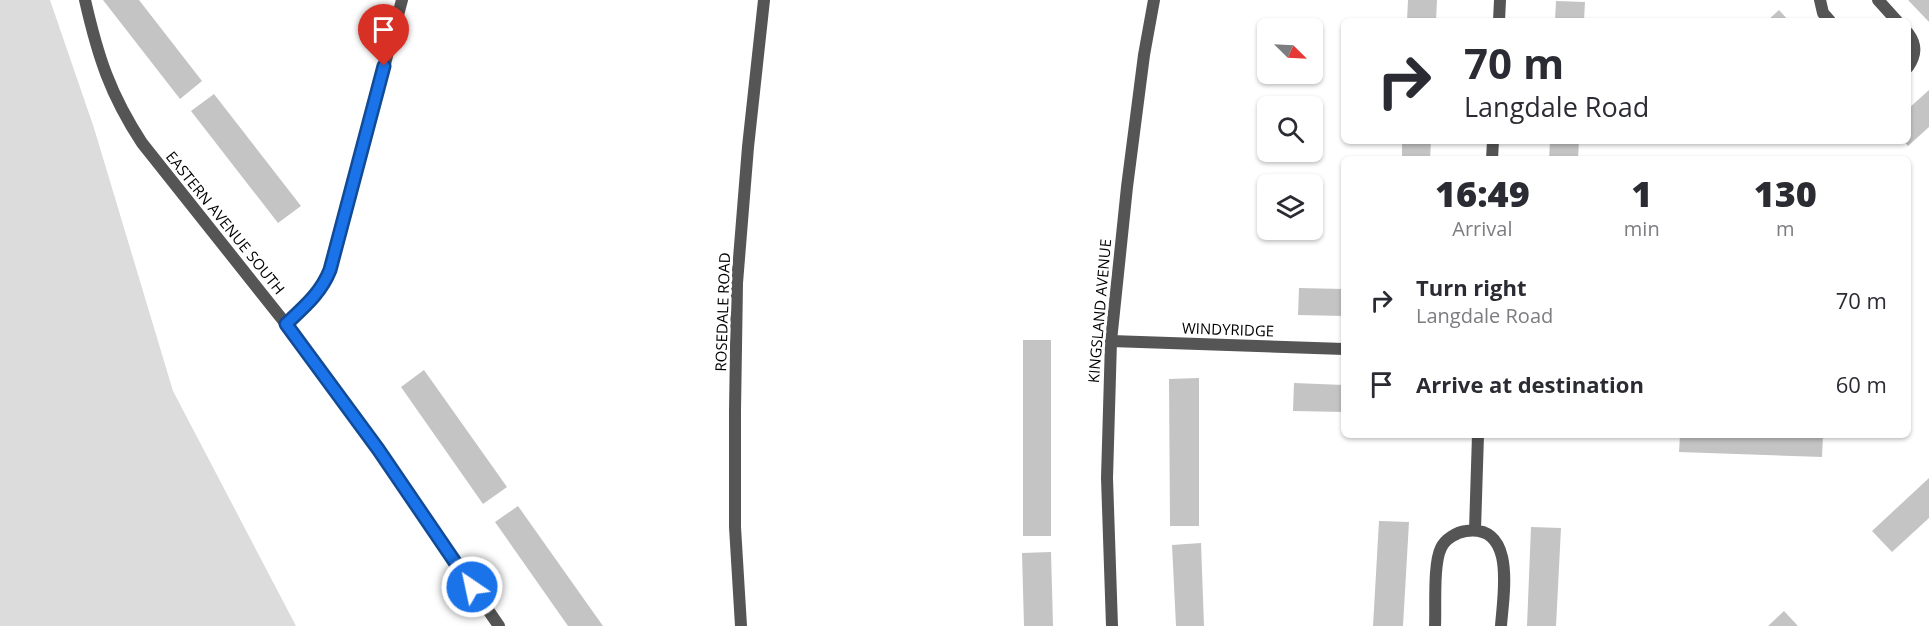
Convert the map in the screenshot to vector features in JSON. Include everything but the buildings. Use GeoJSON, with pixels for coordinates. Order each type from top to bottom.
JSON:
{"type":"FeatureCollection","features":[{"type":"Feature","properties":{"kind":"street","name":"EASTERN AVENUE SOUTH"},"geometry":{"type":"LineString","coordinates":[[85,0],[105,74],[119,105],[142,144],[286,324],[378,449],[499,626]]}},
{"type":"Feature","properties":{"kind":"street"},"geometry":{"type":"LineString","coordinates":[[286,324],[315,298],[330,270],[402,0]]}},
{"type":"Feature","properties":{"kind":"street","name":"ROSEDALE ROAD"},"geometry":{"type":"LineString","coordinates":[[741,626],[735,527],[738,283],[748,147],[764,0]]}},
{"type":"Feature","properties":{"kind":"street","name":"KINGSLAND AVENUE"},"geometry":{"type":"LineString","coordinates":[[1112,626],[1107,478],[1111,341],[1144,55],[1154,0]]}},
{"type":"Feature","properties":{"kind":"street"},"geometry":{"type":"LineString","coordinates":[[1499,18],[1500,0]]}},
{"type":"Feature","properties":{"kind":"street"},"geometry":{"type":"LineString","coordinates":[[1820,0],[1823,14],[1827,18]]}},
{"type":"Feature","properties":{"kind":"street"},"geometry":{"type":"LineString","coordinates":[[1878,0],[1894,18]]}},
{"type":"Feature","properties":{"kind":"street"},"geometry":{"type":"LineString","coordinates":[[1911,38],[1914,44],[1911,63]]}},
{"type":"Feature","properties":{"kind":"street","name":"WINDYRIDGE"},"geometry":{"type":"LineString","coordinates":[[1111,341],[1341,349]]}},
{"type":"Feature","properties":{"kind":"street"},"geometry":{"type":"LineString","coordinates":[[1475,530],[1478,438]]}},
{"type":"Feature","properties":{"kind":"street"},"geometry":{"type":"LineString","coordinates":[[1435,626],[1438,559],[1441,547],[1461,532],[1475,530],[1497,542],[1502,553],[1504,566],[1501,626]]}},
{"type":"Feature","properties":{"kind":"shaded area"},"geometry":{"type":"Polygon","coordinates":[[[0,0],[50,0],[94,128],[173,391],[296,626],[0,626],[0,0]]]}},
{"type":"Feature","properties":{"kind":"route"},"geometry":{"type":"LineString","coordinates":[[384,66],[330,270],[315,298],[286,324],[378,449],[472,587]]}}]}
